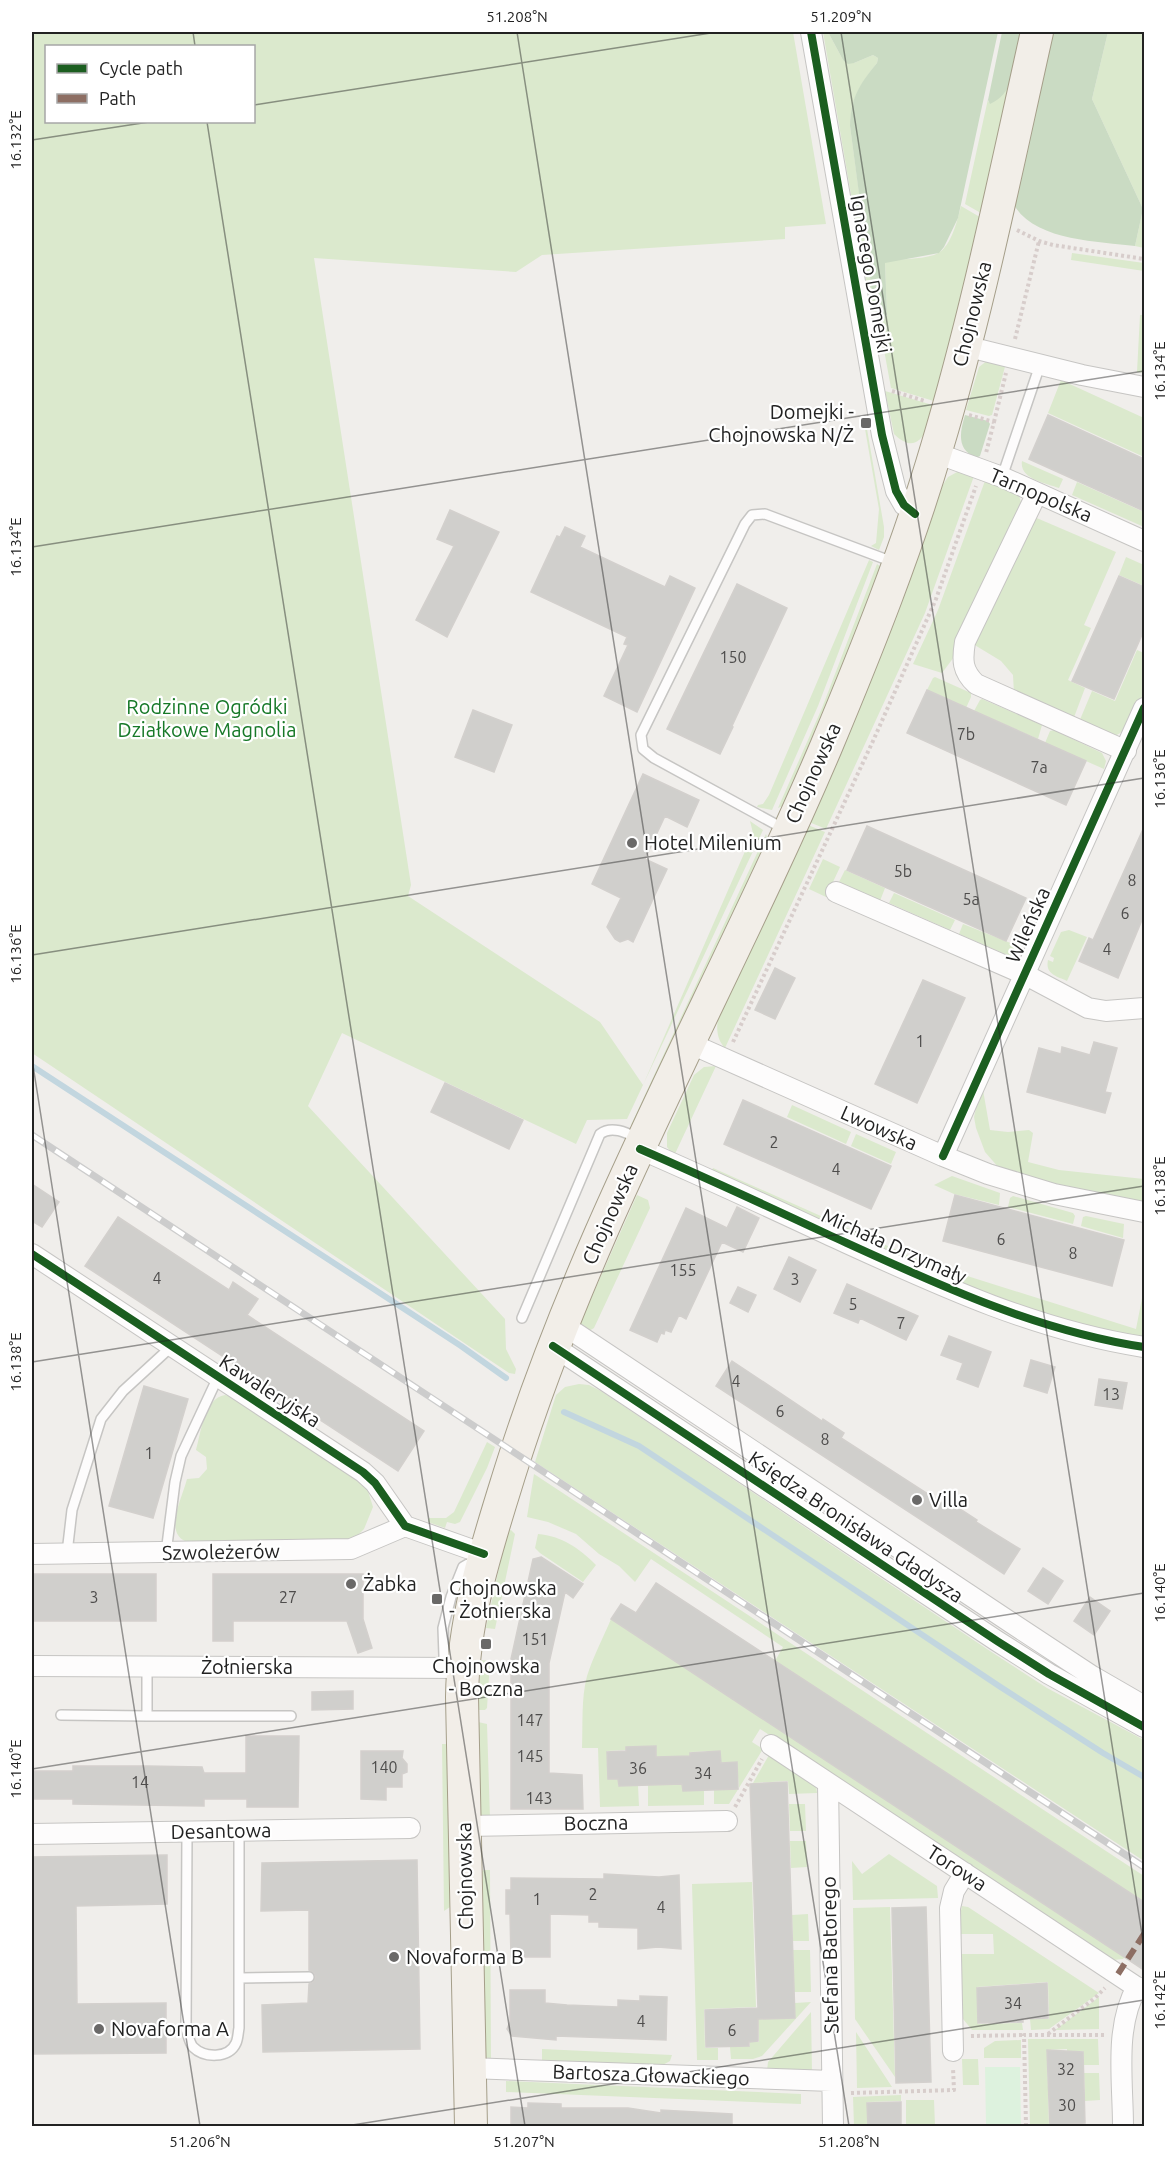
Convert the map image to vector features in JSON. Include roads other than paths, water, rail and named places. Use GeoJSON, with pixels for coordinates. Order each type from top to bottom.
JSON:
{"type":"FeatureCollection","features":[{"type":"Feature","properties":{"kind":"main road","name":"Chojnowska"},"geometry":{"type":"LineString","coordinates":[[471,2127],[465,1826],[458,1677],[469,1614],[484,1554],[526,1421],[557,1335],[642,1145],[788,832],[828,741],[898,564],[949,409],[1037,32]]}},
{"type":"Feature","properties":{"kind":"street","name":"Ignacego Domejki"},"geometry":{"type":"LineString","coordinates":[[811,32],[882,435],[898,497],[915,514]]}},
{"type":"Feature","properties":{"kind":"street"},"geometry":{"type":"LineString","coordinates":[[965,346],[1144,387]]}},
{"type":"Feature","properties":{"kind":"street","name":"Tarnopolska"},"geometry":{"type":"LineString","coordinates":[[936,453],[1002,477],[1144,541]]}},
{"type":"Feature","properties":{"kind":"street"},"geometry":{"type":"LineString","coordinates":[[1037,493],[965,642],[964,668],[968,677],[976,684],[1126,750]]}},
{"type":"Feature","properties":{"kind":"street","name":"Wileńska"},"geometry":{"type":"LineString","coordinates":[[943,1156],[1144,708]]}},
{"type":"Feature","properties":{"kind":"street"},"geometry":{"type":"LineString","coordinates":[[836,891],[1024,974],[1097,1010],[1144,1008]]}},
{"type":"Feature","properties":{"kind":"street","name":"Lwowska"},"geometry":{"type":"LineString","coordinates":[[689,1043],[988,1174],[1045,1191],[1144,1212]]}},
{"type":"Feature","properties":{"kind":"street","name":"Michała Drzymały"},"geometry":{"type":"LineString","coordinates":[[642,1145],[914,1274],[997,1309],[1119,1343],[1144,1347]]}},
{"type":"Feature","properties":{"kind":"street","name":"Kawaleryjska"},"geometry":{"type":"LineString","coordinates":[[32,1254],[369,1477],[378,1486],[405,1526]]}},
{"type":"Feature","properties":{"kind":"street","name":"Księdza Bronisława Gładysza"},"geometry":{"type":"LineString","coordinates":[[557,1335],[1092,1676],[1144,1706]]}},
{"type":"Feature","properties":{"kind":"street","name":"Księdza Bronisława Gładysza"},"geometry":{"type":"LineString","coordinates":[[557,1335],[997,1641],[1049,1674],[1144,1727]]}},
{"type":"Feature","properties":{"kind":"street"},"geometry":{"type":"LineString","coordinates":[[405,1526],[484,1554]]}},
{"type":"Feature","properties":{"kind":"street","name":"Szwoleżerów"},"geometry":{"type":"LineString","coordinates":[[32,1554],[351,1549],[405,1526]]}},
{"type":"Feature","properties":{"kind":"street","name":"Żołnierska"},"geometry":{"type":"LineString","coordinates":[[32,1665],[147,1666],[458,1677]]}},
{"type":"Feature","properties":{"kind":"street","name":"Torowa"},"geometry":{"type":"LineString","coordinates":[[771,1745],[1141,1989]]}},
{"type":"Feature","properties":{"kind":"street","name":"Stefana Batorego"},"geometry":{"type":"LineString","coordinates":[[828,1783],[833,2127]]}},
{"type":"Feature","properties":{"kind":"street","name":"Boczna"},"geometry":{"type":"LineString","coordinates":[[465,1826],[727,1821]]}},
{"type":"Feature","properties":{"kind":"street","name":"Desantowa"},"geometry":{"type":"LineString","coordinates":[[32,1834],[410,1828]]}},
{"type":"Feature","properties":{"kind":"street"},"geometry":{"type":"LineString","coordinates":[[953,2044],[950,1908],[954,1891],[965,1873]]}},
{"type":"Feature","properties":{"kind":"street"},"geometry":{"type":"LineString","coordinates":[[1123,2127],[1122,2035],[1127,2008],[1141,1989]]}},
{"type":"Feature","properties":{"kind":"street","name":"Bartosza Głowackiego"},"geometry":{"type":"LineString","coordinates":[[469,2068],[832,2087]]}},
{"type":"Feature","properties":{"kind":"lane"},"geometry":{"type":"LineString","coordinates":[[1002,477],[1040,365]]}},
{"type":"Feature","properties":{"kind":"lane"},"geometry":{"type":"LineString","coordinates":[[788,832],[654,758],[643,749],[641,735],[745,524],[753,515],[765,514],[898,564]]}},
{"type":"Feature","properties":{"kind":"lane"},"geometry":{"type":"LineString","coordinates":[[522,1318],[600,1134],[606,1131],[618,1131],[642,1145]]}},
{"type":"Feature","properties":{"kind":"lane"},"geometry":{"type":"LineString","coordinates":[[67,1553],[72,1510],[101,1419],[123,1391],[172,1346]]}},
{"type":"Feature","properties":{"kind":"lane"},"geometry":{"type":"LineString","coordinates":[[166,1553],[174,1482],[182,1456],[218,1377]]}},
{"type":"Feature","properties":{"kind":"lane"},"geometry":{"type":"LineString","coordinates":[[147,1666],[147,1716]]}},
{"type":"Feature","properties":{"kind":"lane"},"geometry":{"type":"LineString","coordinates":[[61,1715],[291,1716]]}},
{"type":"Feature","properties":{"kind":"lane"},"geometry":{"type":"LineString","coordinates":[[186,1832],[186,2029],[191,2045],[203,2055],[228,2052],[236,2045],[239,2028],[239,1831]]}},
{"type":"Feature","properties":{"kind":"lane"},"geometry":{"type":"LineString","coordinates":[[240,1978],[309,1977]]}},
{"type":"Feature","properties":{"kind":"waterway"},"geometry":{"type":"LineString","coordinates":[[32,1066],[461,1346],[506,1378]]}},
{"type":"Feature","properties":{"kind":"waterway"},"geometry":{"type":"LineString","coordinates":[[564,1412],[639,1446],[999,1686],[1144,1777]]}},
{"type":"Feature","properties":{"kind":"railway"},"geometry":{"type":"LineString","coordinates":[[32,1135],[1144,1867]]}},
{"type":"Feature","properties":{"kind":"place","name":"Domejki - Chojnowska N/Ż"},"geometry":{"type":"Point","coordinates":[866,423]}},
{"type":"Feature","properties":{"kind":"place","name":"Hotel Milenium"},"geometry":{"type":"Point","coordinates":[632,843]}},
{"type":"Feature","properties":{"kind":"place","name":"Villa"},"geometry":{"type":"Point","coordinates":[917,1500]}},
{"type":"Feature","properties":{"kind":"place","name":"Żabka"},"geometry":{"type":"Point","coordinates":[351,1584]}},
{"type":"Feature","properties":{"kind":"place","name":"Chojnowska - Żołnierska"},"geometry":{"type":"Point","coordinates":[437,1599]}},
{"type":"Feature","properties":{"kind":"place","name":"Chojnowska - Boczna"},"geometry":{"type":"Point","coordinates":[486,1644]}},
{"type":"Feature","properties":{"kind":"place","name":"Novaforma B"},"geometry":{"type":"Point","coordinates":[394,1957]}},
{"type":"Feature","properties":{"kind":"place","name":"Novaforma A"},"geometry":{"type":"Point","coordinates":[99,2029]}},
{"type":"Feature","properties":{"kind":"park label","name":"Rodzinne Ogródki Działkowe Magnolia"},"geometry":{"type":"Point","coordinates":[207,718]}}]}
